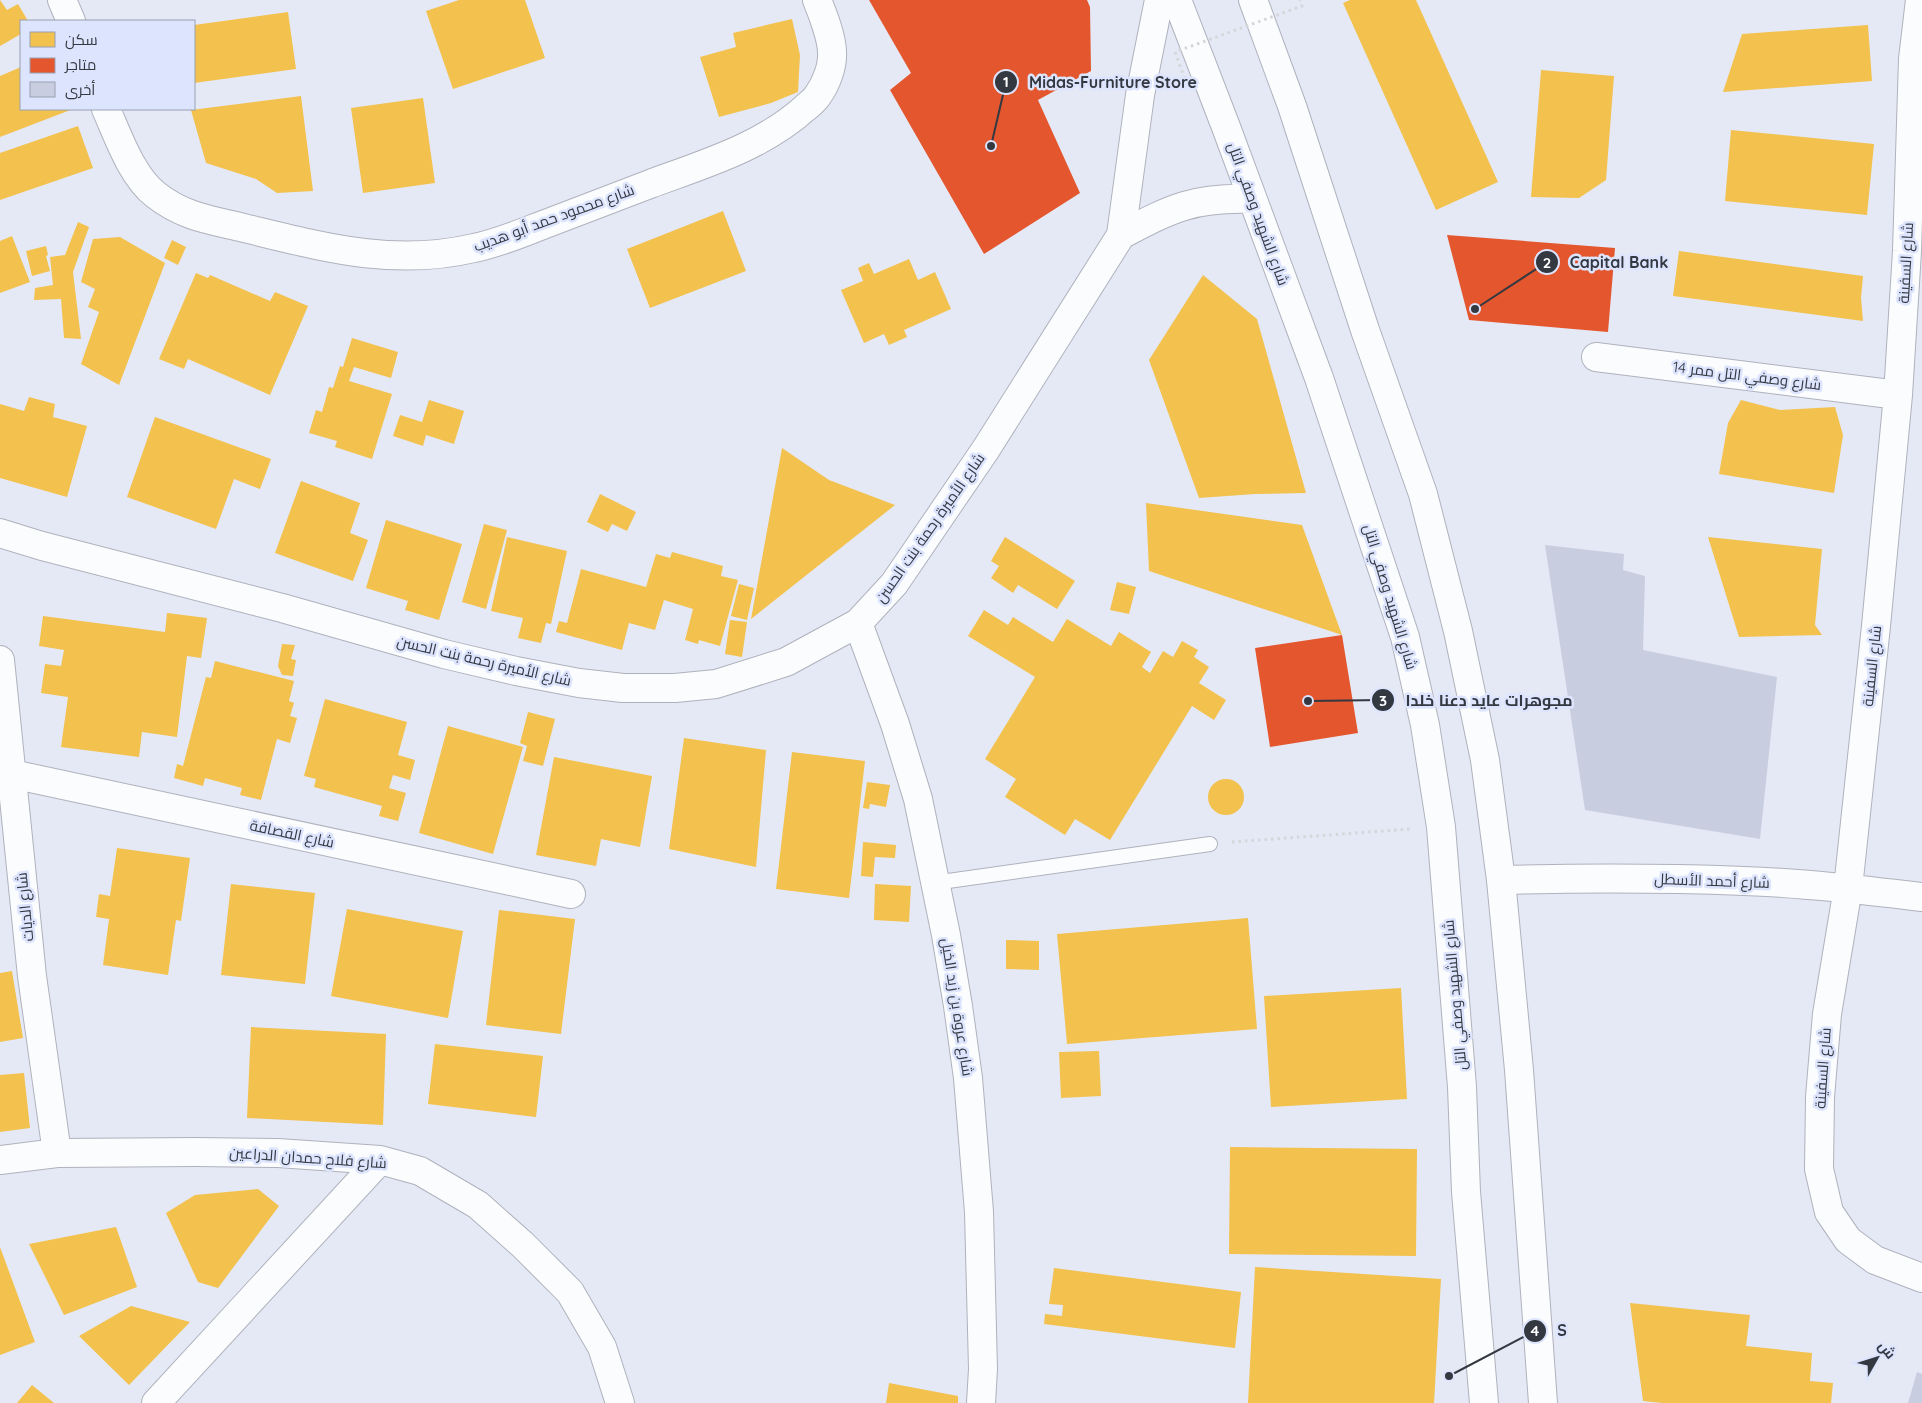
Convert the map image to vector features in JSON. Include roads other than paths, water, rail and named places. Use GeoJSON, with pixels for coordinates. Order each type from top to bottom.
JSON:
{"type":"FeatureCollection","features":[{"type":"Feature","properties":{"kind":"street"},"geometry":{"type":"LineString","coordinates":[[62,0],[71,20]]}},
{"type":"Feature","properties":{"kind":"street","name":"شارع محمود حمد أبو هديب"},"geometry":{"type":"LineString","coordinates":[[106,110],[137,173],[154,194],[179,212],[311,245],[343,251],[392,256],[436,255],[476,248],[524,232],[692,168],[770,135],[793,119],[818,96],[828,77],[832,52],[822,11],[817,0]]}},
{"type":"Feature","properties":{"kind":"street","name":"شارع الأميرة رحمة بنت الحسن"},"geometry":{"type":"LineString","coordinates":[[0,533],[42,546],[282,608],[444,654],[516,671],[622,688],[675,688],[716,684],[786,662],[858,623],[894,584],[937,523],[1122,235],[1140,95],[1159,0]]}},
{"type":"Feature","properties":{"kind":"street","name":"شارع الشهيد وصفي التل"},"geometry":{"type":"LineString","coordinates":[[1177,0],[1319,378],[1405,637],[1425,725],[1440,827],[1462,1087],[1466,1192],[1484,1403]]}},
{"type":"Feature","properties":{"kind":"street"},"geometry":{"type":"LineString","coordinates":[[1253,0],[1292,106],[1366,330],[1423,494],[1458,631],[1485,760],[1501,880],[1519,1070],[1543,1403]]}},
{"type":"Feature","properties":{"kind":"street","name":"شارع السفينة"},"geometry":{"type":"LineString","coordinates":[[1920,0],[1914,59],[1907,252],[1898,395],[1848,888],[1827,1014],[1820,1097],[1819,1169],[1829,1212],[1848,1240],[1875,1260],[1922,1278]]}},
{"type":"Feature","properties":{"kind":"street","name":"شارع الأميرة رحمة بنت الحسن"},"geometry":{"type":"LineString","coordinates":[[1122,235],[1164,212],[1185,204],[1204,200],[1252,198]]}},
{"type":"Feature","properties":{"kind":"street","name":"شارع وصفي التل ممر 14"},"geometry":{"type":"LineString","coordinates":[[1596,357],[1898,395]]}},
{"type":"Feature","properties":{"kind":"street","name":"شارع عروة بن زيد الخيل"},"geometry":{"type":"LineString","coordinates":[[858,623],[906,756],[918,799],[934,884],[946,934],[958,1006],[975,1148],[982,1272],[984,1369],[981,1403]]}},
{"type":"Feature","properties":{"kind":"street","name":"شارع الديات"},"geometry":{"type":"LineString","coordinates":[[0,660],[32,976],[57,1153]]}},
{"type":"Feature","properties":{"kind":"street","name":"شارع القصافة"},"geometry":{"type":"LineString","coordinates":[[12,774],[571,894]]}},
{"type":"Feature","properties":{"kind":"street","name":"شارع أحمد الأسطل"},"geometry":{"type":"LineString","coordinates":[[1501,880],[1641,878],[1745,881],[1848,888],[1922,896]]}},
{"type":"Feature","properties":{"kind":"street","name":"شارع فلاح حمدان الدراعين"},"geometry":{"type":"LineString","coordinates":[[0,1160],[57,1153],[278,1153],[380,1160],[420,1171],[478,1205],[530,1251],[570,1292],[602,1347],[620,1403]]}},
{"type":"Feature","properties":{"kind":"street"},"geometry":{"type":"LineString","coordinates":[[156,1403],[380,1160]]}},
{"type":"Feature","properties":{"kind":"lane"},"geometry":{"type":"LineString","coordinates":[[934,884],[1210,844]]}},
{"type":"Feature","properties":{"kind":"place","name":"Midas-Furniture Store"},"geometry":{"type":"Point","coordinates":[991,146]}},
{"type":"Feature","properties":{"kind":"place","name":"Capital Bank"},"geometry":{"type":"Point","coordinates":[1475,309]}},
{"type":"Feature","properties":{"kind":"place","name":"مجوهرات عايد دعنا خلدا"},"geometry":{"type":"Point","coordinates":[1308,701]}},
{"type":"Feature","properties":{"kind":"place","name":"S"},"geometry":{"type":"Point","coordinates":[1449,1376]}}]}
